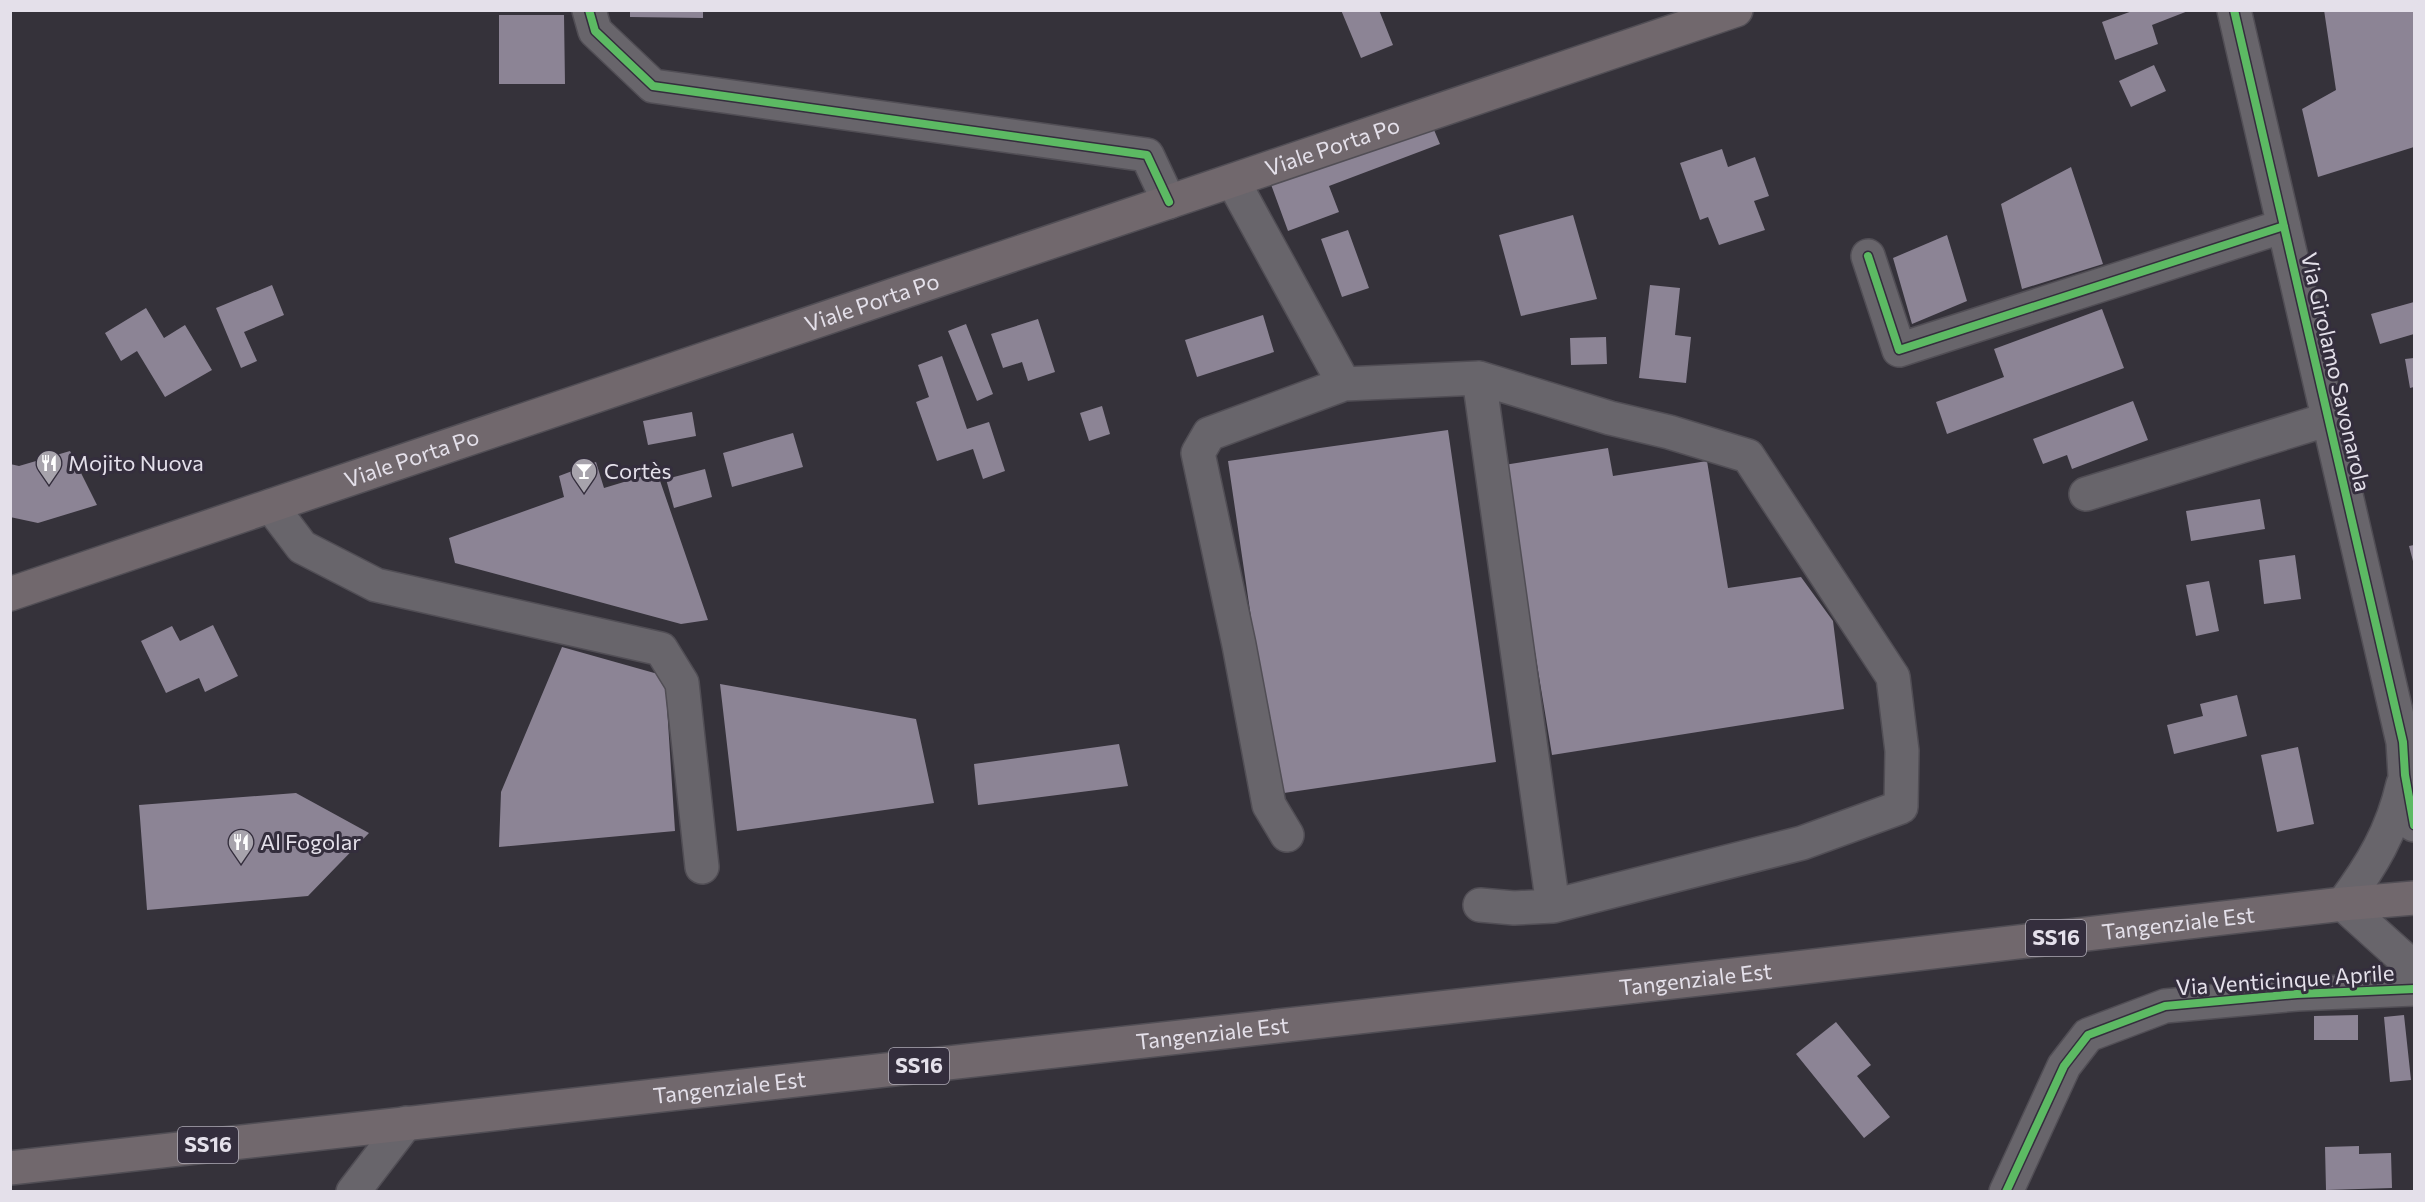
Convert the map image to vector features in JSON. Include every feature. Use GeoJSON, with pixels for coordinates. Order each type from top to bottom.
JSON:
{"type":"FeatureCollection","features":[{"type":"Feature","properties":{"kind":"main road","name":"Viale Porta Po"},"geometry":{"type":"LineString","coordinates":[[10,594],[1736,10]]}},
{"type":"Feature","properties":{"kind":"main road","name":"Tangenziale Est"},"geometry":{"type":"LineString","coordinates":[[10,1168],[1747,974],[2343,904],[2415,898]]}},
{"type":"Feature","properties":{"kind":"street"},"geometry":{"type":"LineString","coordinates":[[589,10],[595,31],[653,86],[1147,155],[1169,202]]}},
{"type":"Feature","properties":{"kind":"street","name":"Via Girolamo Savonarola"},"geometry":{"type":"LineString","coordinates":[[2234,10],[2408,758],[2415,825]]}},
{"type":"Feature","properties":{"kind":"street"},"geometry":{"type":"LineString","coordinates":[[1233,181],[1344,384]]}},
{"type":"Feature","properties":{"kind":"street"},"geometry":{"type":"LineString","coordinates":[[1868,256],[1899,350],[2284,226]]}},
{"type":"Feature","properties":{"kind":"street"},"geometry":{"type":"LineString","coordinates":[[1479,378],[1553,906]]}},
{"type":"Feature","properties":{"kind":"street"},"geometry":{"type":"LineString","coordinates":[[1287,835],[1269,805],[1239,645],[1198,453],[1209,434],[1344,384],[1479,378],[1610,418],[1669,432],[1748,456],[1893,677],[1902,751],[1901,807],[1802,843],[1553,906],[1514,908],[1480,904]]}},
{"type":"Feature","properties":{"kind":"street"},"geometry":{"type":"LineString","coordinates":[[2086,494],[2329,419]]}},
{"type":"Feature","properties":{"kind":"street"},"geometry":{"type":"LineString","coordinates":[[271,506],[302,548],[376,585],[661,649],[682,683],[702,867]]}},
{"type":"Feature","properties":{"kind":"street","name":"Via Girolamo Savonarola"},"geometry":{"type":"LineString","coordinates":[[2343,904],[2370,868],[2397,812],[2408,758]]}},
{"type":"Feature","properties":{"kind":"street"},"geometry":{"type":"LineString","coordinates":[[2343,904],[2415,968]]}},
{"type":"Feature","properties":{"kind":"street","name":"Via Venticinque Aprile"},"geometry":{"type":"LineString","coordinates":[[2006,1191],[2064,1066],[2088,1035],[2165,1006],[2297,994],[2415,988]]}},
{"type":"Feature","properties":{"kind":"street"},"geometry":{"type":"LineString","coordinates":[[353,1191],[406,1124]]}},
{"type":"Feature","properties":{"kind":"building"},"geometry":{"type":"Polygon","coordinates":[[[630,10],[703,10],[703,18],[630,17],[630,10]]]}},
{"type":"Feature","properties":{"kind":"building"},"geometry":{"type":"Polygon","coordinates":[[[1341,10],[1379,10],[1393,45],[1361,58],[1341,10]]]}},
{"type":"Feature","properties":{"kind":"building"},"geometry":{"type":"Polygon","coordinates":[[[2135,10],[2188,11],[2152,25],[2158,44],[2115,60],[2102,22],[2135,10]]]}},
{"type":"Feature","properties":{"kind":"building"},"geometry":{"type":"Polygon","coordinates":[[[2324,10],[2414,10],[2414,147],[2318,177],[2302,109],[2336,90],[2324,10]]]}},
{"type":"Feature","properties":{"kind":"building"},"geometry":{"type":"Polygon","coordinates":[[[499,15],[564,15],[565,84],[499,84],[499,15]]]}},
{"type":"Feature","properties":{"kind":"building"},"geometry":{"type":"Polygon","coordinates":[[[2154,65],[2166,91],[2131,107],[2119,81],[2154,65]]]}},
{"type":"Feature","properties":{"kind":"building"},"geometry":{"type":"Polygon","coordinates":[[[1429,118],[1440,144],[1329,186],[1339,212],[1288,231],[1269,179],[1429,118]]]}},
{"type":"Feature","properties":{"kind":"building"},"geometry":{"type":"Polygon","coordinates":[[[1722,149],[1728,167],[1755,157],[1769,196],[1754,201],[1765,230],[1719,245],[1708,217],[1700,220],[1680,163],[1722,149]]]}},
{"type":"Feature","properties":{"kind":"building"},"geometry":{"type":"Polygon","coordinates":[[[2071,167],[2103,264],[2022,289],[2001,204],[2071,167]]]}},
{"type":"Feature","properties":{"kind":"building"},"geometry":{"type":"Polygon","coordinates":[[[1573,215],[1597,299],[1521,316],[1499,235],[1573,215]]]}},
{"type":"Feature","properties":{"kind":"building"},"geometry":{"type":"Polygon","coordinates":[[[1348,230],[1369,288],[1342,297],[1321,239],[1348,230]]]}},
{"type":"Feature","properties":{"kind":"building"},"geometry":{"type":"Polygon","coordinates":[[[1947,235],[1967,301],[1912,324],[1893,258],[1947,235]]]}},
{"type":"Feature","properties":{"kind":"building"},"geometry":{"type":"Polygon","coordinates":[[[272,285],[284,315],[244,332],[257,361],[241,368],[216,308],[272,285]]]}},
{"type":"Feature","properties":{"kind":"building"},"geometry":{"type":"Polygon","coordinates":[[[1650,285],[1680,288],[1675,335],[1691,337],[1686,383],[1639,378],[1650,285]]]}},
{"type":"Feature","properties":{"kind":"building"},"geometry":{"type":"Polygon","coordinates":[[[2414,302],[2414,334],[2380,344],[2371,314],[2414,302]]]}},
{"type":"Feature","properties":{"kind":"building"},"geometry":{"type":"Polygon","coordinates":[[[146,308],[164,338],[185,325],[212,370],[165,397],[137,351],[121,361],[105,333],[146,308]]]}},
{"type":"Feature","properties":{"kind":"building"},"geometry":{"type":"Polygon","coordinates":[[[2102,309],[2124,368],[1947,434],[1936,402],[2004,377],[1994,349],[2102,309]]]}},
{"type":"Feature","properties":{"kind":"building"},"geometry":{"type":"Polygon","coordinates":[[[1263,315],[1274,352],[1197,377],[1185,340],[1263,315]]]}},
{"type":"Feature","properties":{"kind":"building"},"geometry":{"type":"Polygon","coordinates":[[[1038,319],[1055,372],[1028,381],[1022,362],[1003,368],[991,334],[1038,319]]]}},
{"type":"Feature","properties":{"kind":"building"},"geometry":{"type":"Polygon","coordinates":[[[966,324],[993,394],[977,401],[948,331],[966,324]]]}},
{"type":"Feature","properties":{"kind":"building"},"geometry":{"type":"Polygon","coordinates":[[[1606,337],[1607,364],[1571,365],[1570,338],[1606,337]]]}},
{"type":"Feature","properties":{"kind":"building"},"geometry":{"type":"Polygon","coordinates":[[[942,356],[967,429],[989,422],[1005,471],[983,479],[973,449],[937,461],[916,402],[929,397],[918,365],[942,356]]]}},
{"type":"Feature","properties":{"kind":"building"},"geometry":{"type":"Polygon","coordinates":[[[2414,358],[2414,387],[2410,388],[2405,359],[2414,358]]]}},
{"type":"Feature","properties":{"kind":"building"},"geometry":{"type":"Polygon","coordinates":[[[2133,401],[2148,440],[2072,469],[2067,455],[2043,464],[2033,439],[2133,401]]]}},
{"type":"Feature","properties":{"kind":"building"},"geometry":{"type":"Polygon","coordinates":[[[1102,406],[1110,434],[1089,441],[1080,413],[1102,406]]]}},
{"type":"Feature","properties":{"kind":"building"},"geometry":{"type":"Polygon","coordinates":[[[692,412],[696,436],[648,445],[643,421],[692,412]]]}},
{"type":"Feature","properties":{"kind":"building"},"geometry":{"type":"Polygon","coordinates":[[[1448,430],[1496,762],[1277,794],[1228,461],[1448,430]]]}},
{"type":"Feature","properties":{"kind":"building"},"geometry":{"type":"Polygon","coordinates":[[[793,433],[803,467],[732,487],[723,453],[793,433]]]}},
{"type":"Feature","properties":{"kind":"building"},"geometry":{"type":"Polygon","coordinates":[[[1608,448],[1613,476],[1707,461],[1728,588],[1801,577],[1833,621],[1844,709],[1552,755],[1504,465],[1608,448]]]}},
{"type":"Feature","properties":{"kind":"building","name":"Mojito Nuova"},"geometry":{"type":"Polygon","coordinates":[[[70,451],[97,505],[38,523],[10,517],[10,464],[19,466],[70,451]]]}},
{"type":"Feature","properties":{"kind":"building"},"geometry":{"type":"Polygon","coordinates":[[[596,462],[604,488],[657,472],[708,620],[681,624],[455,563],[449,538],[564,497],[559,476],[596,462]]]}},
{"type":"Feature","properties":{"kind":"building"},"geometry":{"type":"Polygon","coordinates":[[[705,469],[712,497],[674,508],[666,479],[705,469]]]}},
{"type":"Feature","properties":{"kind":"building"},"geometry":{"type":"Polygon","coordinates":[[[2260,499],[2265,529],[2191,541],[2186,511],[2260,499]]]}},
{"type":"Feature","properties":{"kind":"building"},"geometry":{"type":"Polygon","coordinates":[[[2414,545],[2414,565],[2409,546],[2414,545]]]}},
{"type":"Feature","properties":{"kind":"building"},"geometry":{"type":"Polygon","coordinates":[[[2295,555],[2301,599],[2264,604],[2259,560],[2295,555]]]}},
{"type":"Feature","properties":{"kind":"building"},"geometry":{"type":"Polygon","coordinates":[[[2209,581],[2219,631],[2196,636],[2186,585],[2209,581]]]}},
{"type":"Feature","properties":{"kind":"building"},"geometry":{"type":"Polygon","coordinates":[[[213,625],[238,676],[205,692],[199,678],[166,693],[141,641],[172,626],[180,641],[213,625]]]}},
{"type":"Feature","properties":{"kind":"building"},"geometry":{"type":"Polygon","coordinates":[[[562,647],[665,676],[675,831],[499,847],[501,792],[562,647]]]}},
{"type":"Feature","properties":{"kind":"building"},"geometry":{"type":"Polygon","coordinates":[[[720,684],[916,719],[934,803],[737,831],[720,684]]]}},
{"type":"Feature","properties":{"kind":"building"},"geometry":{"type":"Polygon","coordinates":[[[2237,695],[2247,736],[2174,754],[2167,725],[2203,716],[2200,704],[2237,695]]]}},
{"type":"Feature","properties":{"kind":"building"},"geometry":{"type":"Polygon","coordinates":[[[1119,744],[1128,786],[978,805],[974,764],[1119,744]]]}},
{"type":"Feature","properties":{"kind":"building"},"geometry":{"type":"Polygon","coordinates":[[[2298,747],[2314,824],[2277,832],[2261,755],[2298,747]]]}},
{"type":"Feature","properties":{"kind":"building","name":"Al Fogolar"},"geometry":{"type":"Polygon","coordinates":[[[296,793],[369,833],[308,896],[147,910],[139,805],[296,793]]]}},
{"type":"Feature","properties":{"kind":"building"},"geometry":{"type":"Polygon","coordinates":[[[2358,1015],[2358,1040],[2314,1040],[2314,1016],[2358,1015]]]}},
{"type":"Feature","properties":{"kind":"building"},"geometry":{"type":"Polygon","coordinates":[[[2404,1015],[2411,1080],[2390,1082],[2384,1017],[2404,1015]]]}},
{"type":"Feature","properties":{"kind":"building"},"geometry":{"type":"Polygon","coordinates":[[[1836,1022],[1871,1065],[1857,1076],[1890,1117],[1864,1138],[1796,1054],[1836,1022]]]}},
{"type":"Feature","properties":{"kind":"building"},"geometry":{"type":"Polygon","coordinates":[[[2359,1146],[2359,1154],[2391,1153],[2392,1188],[2326,1190],[2325,1147],[2359,1146]]]}},
{"type":"Feature","properties":{"kind":"cycle path"},"geometry":{"type":"LineString","coordinates":[[589,10],[595,31],[653,86],[1147,155],[1169,202]]}},
{"type":"Feature","properties":{"kind":"cycle path"},"geometry":{"type":"LineString","coordinates":[[2234,10],[2403,742],[2405,775],[2414,825]]}},
{"type":"Feature","properties":{"kind":"cycle path"},"geometry":{"type":"LineString","coordinates":[[1868,256],[1899,350],[2284,226]]}},
{"type":"Feature","properties":{"kind":"cycle path"},"geometry":{"type":"LineString","coordinates":[[2006,1192],[2064,1066],[2088,1035],[2165,1006],[2297,994],[2414,989]]}},
{"type":"Feature","properties":{"kind":"place","name":"Mojito Nuova"},"geometry":{"type":"Point","coordinates":[49,486]}},
{"type":"Feature","properties":{"kind":"place","name":"Cortès"},"geometry":{"type":"Point","coordinates":[584,494]}},
{"type":"Feature","properties":{"kind":"place","name":"Al Fogolar"},"geometry":{"type":"Point","coordinates":[241,865]}}]}
